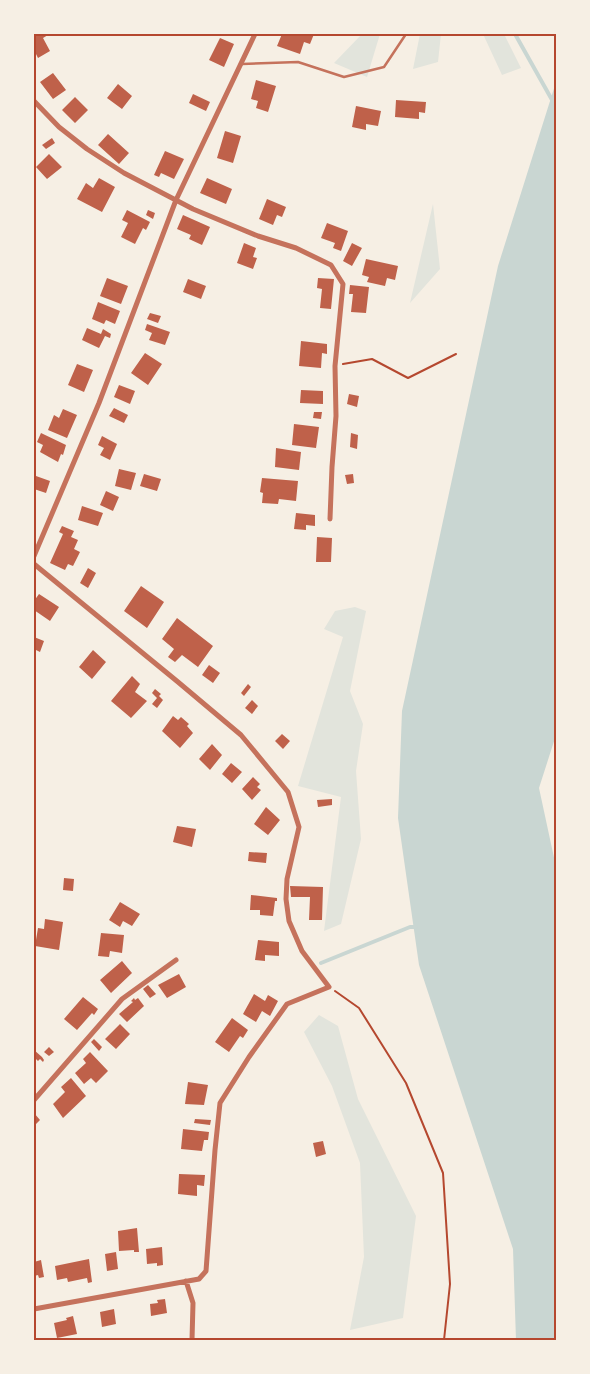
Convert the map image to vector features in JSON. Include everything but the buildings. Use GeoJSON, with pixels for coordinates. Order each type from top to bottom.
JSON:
{"type":"FeatureCollection","features":[{"type":"Feature","properties":{"kind":"street"},"geometry":{"type":"LineString","coordinates":[[34,556],[99,402],[176,200],[255,34]]}},
{"type":"Feature","properties":{"kind":"street"},"geometry":{"type":"LineString","coordinates":[[34,101],[59,127],[87,149],[124,172],[193,209],[258,236],[296,248],[331,265],[343,284],[335,366],[336,416],[330,519]]}},
{"type":"Feature","properties":{"kind":"street"},"geometry":{"type":"LineString","coordinates":[[34,564],[241,735],[288,792],[299,827],[287,880],[286,899],[289,921],[302,950],[329,987],[287,1004],[249,1057],[220,1103],[206,1270],[199,1279],[34,1309]]}},
{"type":"Feature","properties":{"kind":"street"},"geometry":{"type":"LineString","coordinates":[[34,1100],[122,999],[176,960]]}},
{"type":"Feature","properties":{"kind":"street"},"geometry":{"type":"LineString","coordinates":[[186,1281],[193,1303],[192,1340]]}},
{"type":"Feature","properties":{"kind":"lane"},"geometry":{"type":"LineString","coordinates":[[240,64],[298,62],[344,77],[384,67],[406,34]]}},
{"type":"Feature","properties":{"kind":"path"},"geometry":{"type":"LineString","coordinates":[[335,366],[372,359],[408,378],[456,354]]}},
{"type":"Feature","properties":{"kind":"path"},"geometry":{"type":"LineString","coordinates":[[329,987],[359,1008],[406,1083],[443,1173],[450,1284],[444,1340]]}},
{"type":"Feature","properties":{"kind":"shaded area"},"geometry":{"type":"Polygon","coordinates":[[[362,34],[380,34],[367,77],[334,63],[362,34]]]}},
{"type":"Feature","properties":{"kind":"shaded area"},"geometry":{"type":"Polygon","coordinates":[[[420,34],[441,34],[438,62],[413,69],[420,34]]]}},
{"type":"Feature","properties":{"kind":"shaded area"},"geometry":{"type":"Polygon","coordinates":[[[483,34],[504,34],[521,68],[502,75],[483,34]]]}},
{"type":"Feature","properties":{"kind":"shaded area"},"geometry":{"type":"Polygon","coordinates":[[[556,82],[556,735],[539,788],[556,867],[556,1340],[516,1340],[513,1249],[419,965],[398,818],[402,711],[498,266],[556,82]]]}},
{"type":"Feature","properties":{"kind":"shaded area"},"geometry":{"type":"Polygon","coordinates":[[[433,204],[440,269],[410,303],[433,204]]]}},
{"type":"Feature","properties":{"kind":"shaded area"},"geometry":{"type":"Polygon","coordinates":[[[355,607],[366,611],[350,691],[363,724],[356,771],[361,839],[341,924],[324,931],[341,797],[298,786],[343,637],[324,629],[335,611],[355,607]]]}},
{"type":"Feature","properties":{"kind":"shaded area"},"geometry":{"type":"Polygon","coordinates":[[[319,1015],[338,1026],[358,1099],[416,1216],[403,1318],[350,1330],[364,1257],[360,1163],[332,1086],[304,1032],[319,1015]]]}},
{"type":"Feature","properties":{"kind":"waterway"},"geometry":{"type":"LineString","coordinates":[[515,34],[556,107]]}},
{"type":"Feature","properties":{"kind":"waterway"},"geometry":{"type":"LineString","coordinates":[[321,963],[410,927],[416,927]]}}]}
